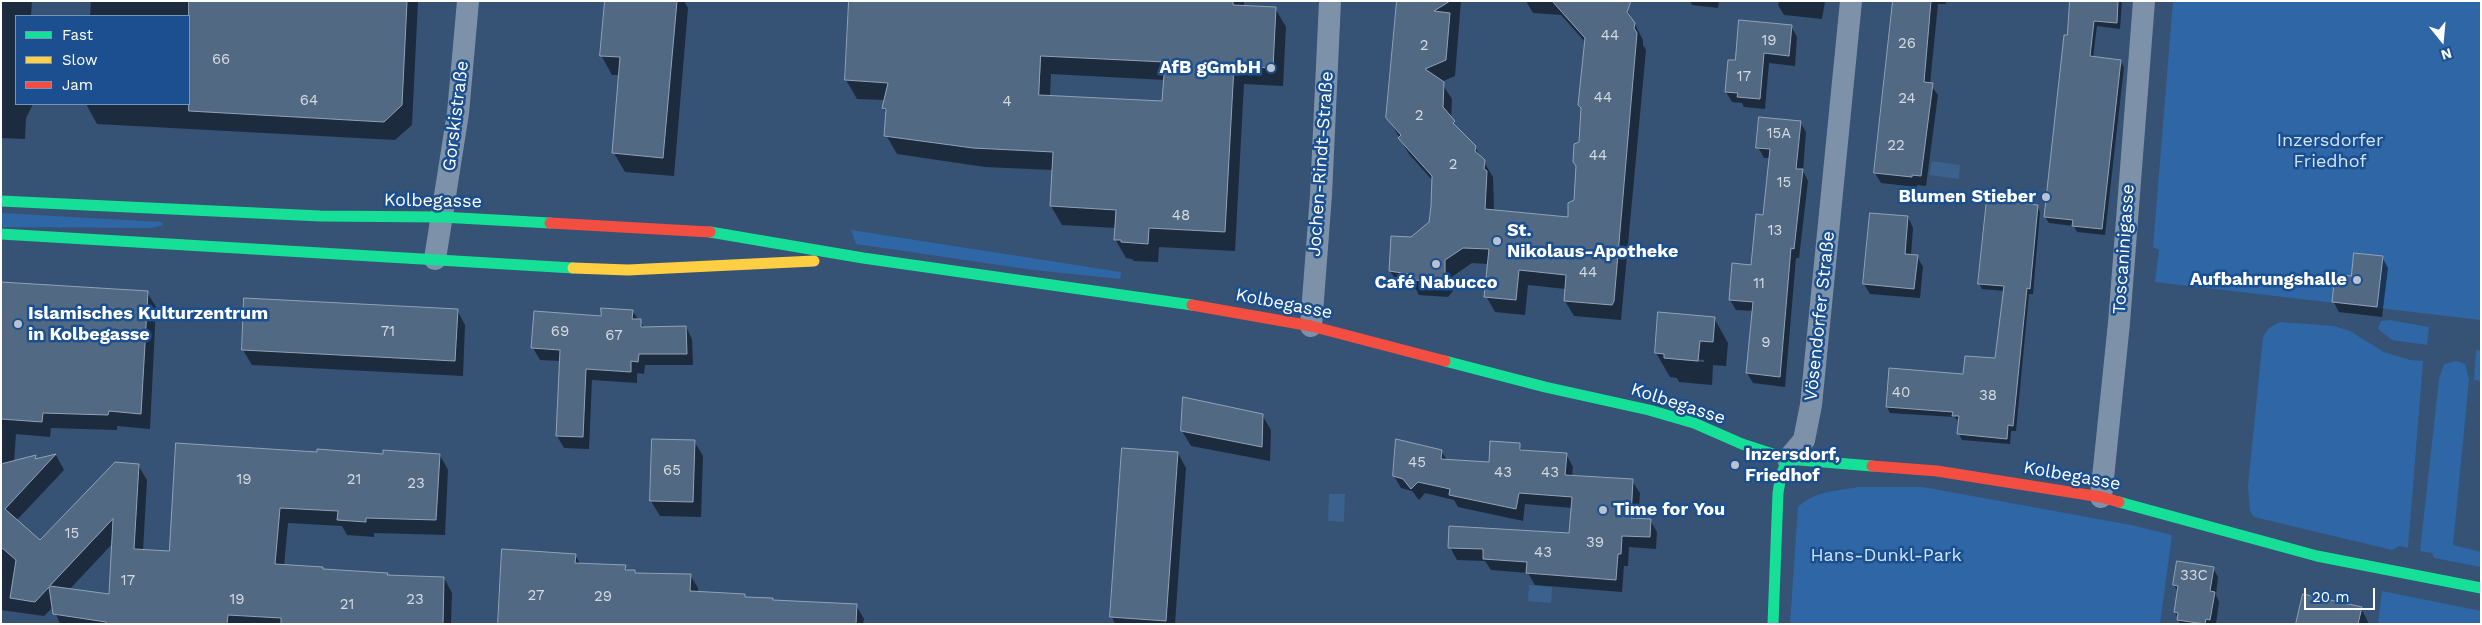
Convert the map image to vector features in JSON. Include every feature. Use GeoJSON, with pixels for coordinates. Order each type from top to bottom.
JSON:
{"type":"FeatureCollection","features":[{"type":"Feature","properties":{"kind":"main road","name":"Kolbegasse"},"geometry":{"type":"LineString","coordinates":[[1,201],[320,216],[441,217],[699,230],[862,258],[1193,305],[1310,326],[1536,384],[1649,410],[1694,423],[1742,444],[1788,459],[1937,471],[2101,498],[2316,556],[2481,588]]}},
{"type":"Feature","properties":{"kind":"main road","name":"Kolbegasse"},"geometry":{"type":"LineString","coordinates":[[1,234],[534,267],[628,270],[862,258]]}},
{"type":"Feature","properties":{"kind":"main road","name":"Vösendorfer Straße"},"geometry":{"type":"LineString","coordinates":[[1773,624],[1778,493],[1788,459]]}},
{"type":"Feature","properties":{"kind":"street","name":"Gorskistraße"},"geometry":{"type":"LineString","coordinates":[[435,260],[458,113],[468,1]]}},
{"type":"Feature","properties":{"kind":"street","name":"Jochen-Rindt-Straße"},"geometry":{"type":"LineString","coordinates":[[1310,326],[1321,195],[1330,1]]}},
{"type":"Feature","properties":{"kind":"street","name":"Vösendorfer Straße"},"geometry":{"type":"LineString","coordinates":[[1788,459],[1798,450],[1804,440],[1809,422],[1851,1]]}},
{"type":"Feature","properties":{"kind":"street","name":"Toscaninigasse"},"geometry":{"type":"LineString","coordinates":[[2101,498],[2118,323],[2144,1]]}},
{"type":"Feature","properties":{"kind":"green space","name":"Inzersdorfer Friedhof"},"geometry":{"type":"Polygon","coordinates":[[[2173,1],[2481,1],[2481,320],[2155,282],[2159,250],[2153,247],[2173,1]]]}},
{"type":"Feature","properties":{"kind":"green space"},"geometry":{"type":"Polygon","coordinates":[[[1,213],[162,222],[163,225],[151,228],[1,227],[1,213]]]}},
{"type":"Feature","properties":{"kind":"green space"},"geometry":{"type":"Polygon","coordinates":[[[851,230],[1121,272],[1120,279],[1033,270],[856,244],[851,230]]]}},
{"type":"Feature","properties":{"kind":"green space"},"geometry":{"type":"Polygon","coordinates":[[[2390,320],[2429,327],[2427,345],[2392,340],[2378,329],[2381,321],[2390,320]]]}},
{"type":"Feature","properties":{"kind":"green space"},"geometry":{"type":"Polygon","coordinates":[[[2280,322],[2334,326],[2350,331],[2384,352],[2410,360],[2423,361],[2408,548],[2399,546],[2392,550],[2254,517],[2250,511],[2248,486],[2263,337],[2269,328],[2280,322]]]}},
{"type":"Feature","properties":{"kind":"green space"},"geometry":{"type":"Polygon","coordinates":[[[2476,350],[2481,351],[2481,381],[2474,380],[2476,350]]]}},
{"type":"Feature","properties":{"kind":"green space"},"geometry":{"type":"Polygon","coordinates":[[[2456,361],[2465,364],[2469,379],[2453,545],[2481,552],[2481,567],[2434,558],[2432,553],[2420,551],[2439,379],[2444,364],[2456,361]]]}},
{"type":"Feature","properties":{"kind":"green space","name":"Hans-Dunkl-Park"},"geometry":{"type":"Polygon","coordinates":[[[1858,487],[1923,487],[2131,525],[2172,535],[2160,624],[1790,624],[1798,507],[1818,495],[1858,487]]]}},
{"type":"Feature","properties":{"kind":"green space"},"geometry":{"type":"Polygon","coordinates":[[[2382,591],[2481,611],[2481,624],[2378,624],[2382,591]]]}},
{"type":"Feature","properties":{"kind":"shaded area"},"geometry":{"type":"Polygon","coordinates":[[[1932,161],[1960,165],[1959,179],[1929,175],[1932,161]]]}},
{"type":"Feature","properties":{"kind":"shaded area"},"geometry":{"type":"Polygon","coordinates":[[[1329,494],[1345,494],[1344,522],[1328,521],[1329,494]]]}},
{"type":"Feature","properties":{"kind":"shaded area"},"geometry":{"type":"Polygon","coordinates":[[[1529,585],[1552,587],[1551,603],[1528,601],[1529,585]]]}},
{"type":"Feature","properties":{"kind":"building"},"geometry":{"type":"Polygon","coordinates":[[[189,1],[407,1],[402,105],[384,122],[189,111],[189,1]]]}},
{"type":"Feature","properties":{"kind":"building"},"geometry":{"type":"Polygon","coordinates":[[[605,1],[677,1],[663,158],[612,153],[620,57],[600,56],[605,1]]]}},
{"type":"Feature","properties":{"kind":"building"},"geometry":{"type":"Polygon","coordinates":[[[849,1],[1233,1],[1233,5],[1276,7],[1273,68],[1234,66],[1225,232],[1149,228],[1148,244],[1114,240],[1116,210],[1050,206],[1053,152],[973,148],[884,136],[886,109],[882,108],[888,83],[845,80],[849,1]],[[1041,56],[1039,95],[1162,101],[1165,62],[1041,56]]]}},
{"type":"Feature","properties":{"kind":"building"},"geometry":{"type":"Polygon","coordinates":[[[1397,1],[1450,1],[1434,11],[1450,13],[1446,60],[1425,69],[1444,82],[1443,107],[1455,121],[1453,123],[1476,146],[1475,151],[1485,160],[1484,169],[1487,171],[1485,209],[1568,217],[1568,203],[1574,200],[1576,166],[1573,162],[1574,144],[1579,142],[1581,108],[1578,105],[1585,38],[1552,1],[1631,1],[1627,12],[1635,23],[1634,28],[1637,33],[1614,301],[1612,305],[1564,301],[1566,275],[1519,270],[1516,300],[1484,297],[1489,249],[1463,248],[1445,260],[1445,275],[1439,281],[1409,280],[1409,274],[1389,271],[1391,236],[1411,237],[1429,222],[1432,176],[1398,138],[1401,135],[1386,118],[1397,1]]]}},
{"type":"Feature","properties":{"kind":"building"},"geometry":{"type":"Polygon","coordinates":[[[1893,1],[1931,1],[1924,82],[1933,83],[1921,176],[1912,175],[1912,177],[1874,173],[1893,1]]]}},
{"type":"Feature","properties":{"kind":"building"},"geometry":{"type":"Polygon","coordinates":[[[2070,1],[2118,1],[2117,23],[2094,21],[2090,56],[2121,60],[2102,229],[2072,226],[2073,220],[2044,217],[2064,35],[2067,35],[2070,1]]]}},
{"type":"Feature","properties":{"kind":"building"},"geometry":{"type":"Polygon","coordinates":[[[1739,20],[1792,25],[1789,56],[1764,53],[1760,99],[1737,97],[1738,93],[1725,92],[1728,60],[1735,60],[1739,20]]]}},
{"type":"Feature","properties":{"kind":"building"},"geometry":{"type":"Polygon","coordinates":[[[1759,117],[1801,121],[1796,169],[1803,169],[1794,249],[1791,248],[1780,377],[1746,373],[1753,302],[1729,300],[1732,263],[1751,265],[1756,214],[1763,215],[1770,149],[1756,148],[1759,117]]]}},
{"type":"Feature","properties":{"kind":"building"},"geometry":{"type":"Polygon","coordinates":[[[1987,199],[2038,205],[2030,289],[2027,288],[2013,426],[2008,425],[2007,439],[1957,434],[1959,416],[1952,416],[1953,412],[1886,407],[1889,368],[1963,374],[1965,356],[1995,358],[2004,286],[1978,284],[1987,199]]]}},
{"type":"Feature","properties":{"kind":"building"},"geometry":{"type":"Polygon","coordinates":[[[1870,213],[1908,216],[1905,254],[1918,255],[1914,289],[1863,284],[1870,213]]]}},
{"type":"Feature","properties":{"kind":"building","name":"Aufbahrungshalle"},"geometry":{"type":"Polygon","coordinates":[[[2354,253],[2383,256],[2377,307],[2332,302],[2335,274],[2351,276],[2354,253]]]}},
{"type":"Feature","properties":{"kind":"building"},"geometry":{"type":"Polygon","coordinates":[[[1,282],[148,291],[141,414],[109,411],[108,415],[43,413],[42,422],[1,419],[1,282]]]}},
{"type":"Feature","properties":{"kind":"building"},"geometry":{"type":"Polygon","coordinates":[[[244,298],[458,309],[455,361],[242,350],[244,298]]]}},
{"type":"Feature","properties":{"kind":"building"},"geometry":{"type":"Polygon","coordinates":[[[601,308],[633,310],[632,319],[641,319],[641,327],[686,326],[687,354],[639,354],[638,362],[631,361],[631,372],[586,369],[583,437],[556,436],[560,350],[531,348],[534,311],[601,316],[601,308]]]}},
{"type":"Feature","properties":{"kind":"building"},"geometry":{"type":"Polygon","coordinates":[[[1658,312],[1715,317],[1713,342],[1700,341],[1698,361],[1664,358],[1664,354],[1655,353],[1658,312]]]}},
{"type":"Feature","properties":{"kind":"building"},"geometry":{"type":"Polygon","coordinates":[[[1183,397],[1263,414],[1262,447],[1181,431],[1183,397]]]}},
{"type":"Feature","properties":{"kind":"building"},"geometry":{"type":"Polygon","coordinates":[[[652,439],[695,440],[693,502],[650,501],[652,439]]]}},
{"type":"Feature","properties":{"kind":"building"},"geometry":{"type":"Polygon","coordinates":[[[1396,439],[1442,450],[1441,459],[1489,462],[1490,441],[1520,443],[1520,450],[1567,453],[1565,475],[1633,479],[1631,518],[1651,519],[1650,537],[1622,536],[1621,554],[1618,554],[1616,580],[1526,573],[1527,562],[1483,559],[1483,549],[1448,548],[1449,526],[1569,533],[1572,497],[1519,493],[1516,509],[1449,495],[1450,489],[1418,482],[1411,489],[1403,479],[1393,476],[1396,439]]]}},
{"type":"Feature","properties":{"kind":"building"},"geometry":{"type":"Polygon","coordinates":[[[176,443],[317,452],[317,449],[383,454],[383,450],[440,454],[436,520],[366,518],[366,522],[337,520],[338,511],[280,508],[275,564],[388,573],[387,575],[444,577],[443,624],[281,624],[281,618],[228,615],[227,624],[106,624],[106,622],[53,614],[49,587],[35,602],[10,598],[16,560],[1,547],[1,464],[36,455],[35,459],[56,454],[5,509],[40,540],[115,462],[139,464],[134,549],[169,551],[176,443]],[[113,519],[50,586],[109,594],[113,519]]]}},
{"type":"Feature","properties":{"kind":"building"},"geometry":{"type":"Polygon","coordinates":[[[1122,448],[1178,452],[1166,621],[1110,617],[1122,448]]]}},
{"type":"Feature","properties":{"kind":"building"},"geometry":{"type":"Polygon","coordinates":[[[502,549],[576,554],[575,563],[626,565],[625,570],[635,570],[635,573],[691,574],[690,591],[745,594],[745,597],[773,598],[773,600],[857,604],[856,624],[498,624],[502,549]]]}},
{"type":"Feature","properties":{"kind":"building"},"geometry":{"type":"Polygon","coordinates":[[[2177,561],[2214,567],[2210,591],[2215,592],[2210,620],[2206,619],[2205,624],[2177,620],[2178,613],[2174,612],[2178,586],[2173,585],[2177,561]]]}},
{"type":"Feature","properties":{"kind":"building"},"geometry":{"type":"Polygon","coordinates":[[[2303,594],[2362,607],[2358,624],[2296,624],[2303,594]]]}},
{"type":"Feature","properties":{"kind":"traffic: fast"},"geometry":{"type":"LineString","coordinates":[[1,201],[320,216],[441,217],[550,223]]}},
{"type":"Feature","properties":{"kind":"traffic: fast"},"geometry":{"type":"LineString","coordinates":[[710,232],[863,258],[1192,305]]}},
{"type":"Feature","properties":{"kind":"traffic: fast"},"geometry":{"type":"LineString","coordinates":[[1,234],[573,268]]}},
{"type":"Feature","properties":{"kind":"traffic: fast"},"geometry":{"type":"LineString","coordinates":[[1445,361],[1545,387],[1649,410],[1694,423],[1742,444],[1788,459],[1872,466]]}},
{"type":"Feature","properties":{"kind":"traffic: fast"},"geometry":{"type":"LineString","coordinates":[[1773,624],[1778,493],[1781,475],[1788,459]]}},
{"type":"Feature","properties":{"kind":"traffic: fast"},"geometry":{"type":"LineString","coordinates":[[2119,502],[2317,556],[2481,588]]}},
{"type":"Feature","properties":{"kind":"traffic: slow"},"geometry":{"type":"LineString","coordinates":[[573,268],[628,270],[814,261]]}},
{"type":"Feature","properties":{"kind":"traffic: jam"},"geometry":{"type":"LineString","coordinates":[[550,223],[710,232]]}},
{"type":"Feature","properties":{"kind":"traffic: jam"},"geometry":{"type":"LineString","coordinates":[[1192,305],[1311,326],[1445,361]]}},
{"type":"Feature","properties":{"kind":"traffic: jam"},"geometry":{"type":"LineString","coordinates":[[1872,466],[1937,471],[2101,497],[2119,502]]}},
{"type":"Feature","properties":{"kind":"place","name":"AfB gGmbH"},"geometry":{"type":"Point","coordinates":[1271,68]}},
{"type":"Feature","properties":{"kind":"place","name":"Blumen Stieber"},"geometry":{"type":"Point","coordinates":[2046,197]}},
{"type":"Feature","properties":{"kind":"place","name":"St. Nikolaus-Apotheke"},"geometry":{"type":"Point","coordinates":[1497,241]}},
{"type":"Feature","properties":{"kind":"place","name":"Café Nabucco"},"geometry":{"type":"Point","coordinates":[1436,264]}},
{"type":"Feature","properties":{"kind":"place","name":"Aufbahrungshalle"},"geometry":{"type":"Point","coordinates":[2357,280]}},
{"type":"Feature","properties":{"kind":"place","name":"Islamisches Kulturzentrum in Kolbegasse"},"geometry":{"type":"Point","coordinates":[18,324]}},
{"type":"Feature","properties":{"kind":"place","name":"Inzersdorf, Friedhof"},"geometry":{"type":"Point","coordinates":[1735,465]}},
{"type":"Feature","properties":{"kind":"place","name":"Time for You"},"geometry":{"type":"Point","coordinates":[1603,510]}}]}
